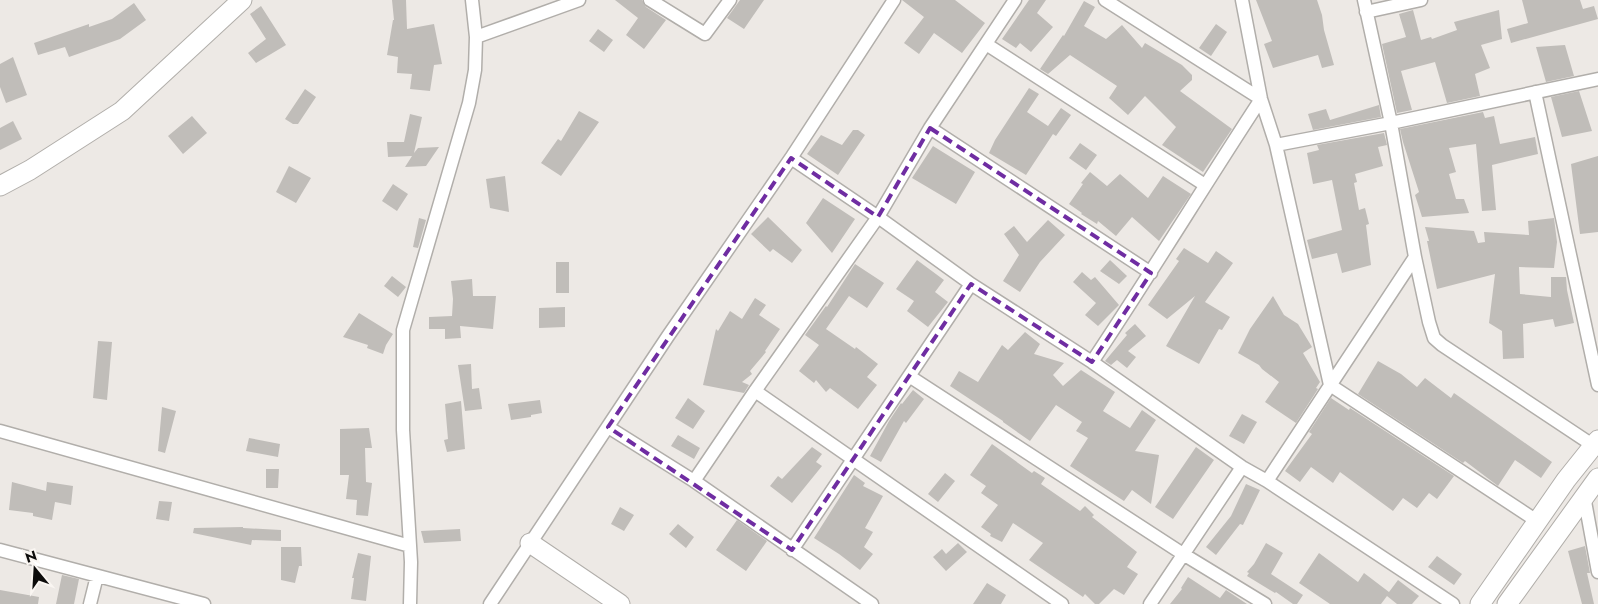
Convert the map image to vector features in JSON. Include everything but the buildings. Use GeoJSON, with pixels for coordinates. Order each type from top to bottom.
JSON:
{"type":"FeatureCollection","features":[{"type":"Feature","properties":{"kind":"street"},"geometry":{"type":"LineString","coordinates":[[0,186],[30,170],[122,111],[242,0]]}},
{"type":"Feature","properties":{"kind":"street"},"geometry":{"type":"LineString","coordinates":[[410,604],[410,546],[402,430],[403,330],[469,103],[475,70],[476,37],[472,0]]}},
{"type":"Feature","properties":{"kind":"street"},"geometry":{"type":"LineString","coordinates":[[476,37],[578,0]]}},
{"type":"Feature","properties":{"kind":"street"},"geometry":{"type":"LineString","coordinates":[[650,0],[705,34],[730,0]]}},
{"type":"Feature","properties":{"kind":"street"},"geometry":{"type":"LineString","coordinates":[[490,604],[715,266],[792,158],[894,0]]}},
{"type":"Feature","properties":{"kind":"street"},"geometry":{"type":"LineString","coordinates":[[694,482],[755,391],[878,217],[930,128],[1015,0]]}},
{"type":"Feature","properties":{"kind":"street"},"geometry":{"type":"LineString","coordinates":[[1105,0],[1261,98]]}},
{"type":"Feature","properties":{"kind":"street"},"geometry":{"type":"LineString","coordinates":[[1242,0],[1261,98],[1276,145],[1330,385],[1537,522]]}},
{"type":"Feature","properties":{"kind":"street"},"geometry":{"type":"LineString","coordinates":[[1422,0],[1365,6],[1391,123],[1415,256],[1434,338],[1442,345],[1596,443],[1566,480],[1480,604]]}},
{"type":"Feature","properties":{"kind":"street"},"geometry":{"type":"LineString","coordinates":[[986,44],[1205,185]]}},
{"type":"Feature","properties":{"kind":"street"},"geometry":{"type":"LineString","coordinates":[[1276,145],[1391,123],[1598,79]]}},
{"type":"Feature","properties":{"kind":"street"},"geometry":{"type":"LineString","coordinates":[[1535,92],[1598,384]]}},
{"type":"Feature","properties":{"kind":"street"},"geometry":{"type":"LineString","coordinates":[[1092,362],[1151,273],[1261,98]]}},
{"type":"Feature","properties":{"kind":"street"},"geometry":{"type":"LineString","coordinates":[[930,128],[1151,273]]}},
{"type":"Feature","properties":{"kind":"street"},"geometry":{"type":"LineString","coordinates":[[792,158],[971,284],[1092,362],[1242,467],[1267,481],[1453,604]]}},
{"type":"Feature","properties":{"kind":"street"},"geometry":{"type":"LineString","coordinates":[[1267,481],[1415,256]]}},
{"type":"Feature","properties":{"kind":"street"},"geometry":{"type":"LineString","coordinates":[[792,550],[971,284]]}},
{"type":"Feature","properties":{"kind":"street"},"geometry":{"type":"LineString","coordinates":[[909,376],[1183,554],[1265,604]]}},
{"type":"Feature","properties":{"kind":"street"},"geometry":{"type":"LineString","coordinates":[[755,391],[1062,604]]}},
{"type":"Feature","properties":{"kind":"street"},"geometry":{"type":"LineString","coordinates":[[608,427],[694,482],[792,550],[856,600],[872,604]]}},
{"type":"Feature","properties":{"kind":"street"},"geometry":{"type":"LineString","coordinates":[[0,431],[410,546]]}},
{"type":"Feature","properties":{"kind":"street"},"geometry":{"type":"LineString","coordinates":[[1150,604],[1242,467]]}},
{"type":"Feature","properties":{"kind":"street"},"geometry":{"type":"LineString","coordinates":[[1507,604],[1598,478]]}},
{"type":"Feature","properties":{"kind":"street"},"geometry":{"type":"LineString","coordinates":[[1584,496],[1598,572]]}},
{"type":"Feature","properties":{"kind":"street"},"geometry":{"type":"LineString","coordinates":[[530,543],[620,604]]}},
{"type":"Feature","properties":{"kind":"street"},"geometry":{"type":"LineString","coordinates":[[0,550],[204,604]]}},
{"type":"Feature","properties":{"kind":"street"},"geometry":{"type":"LineString","coordinates":[[90,604],[97,576]]}},
{"type":"Feature","properties":{"kind":"highlighted area"},"geometry":{"type":"Polygon","coordinates":[[[930,128],[1151,273],[1092,362],[971,284],[792,550],[608,427],[791,158],[878,217],[930,128]]]}}]}
